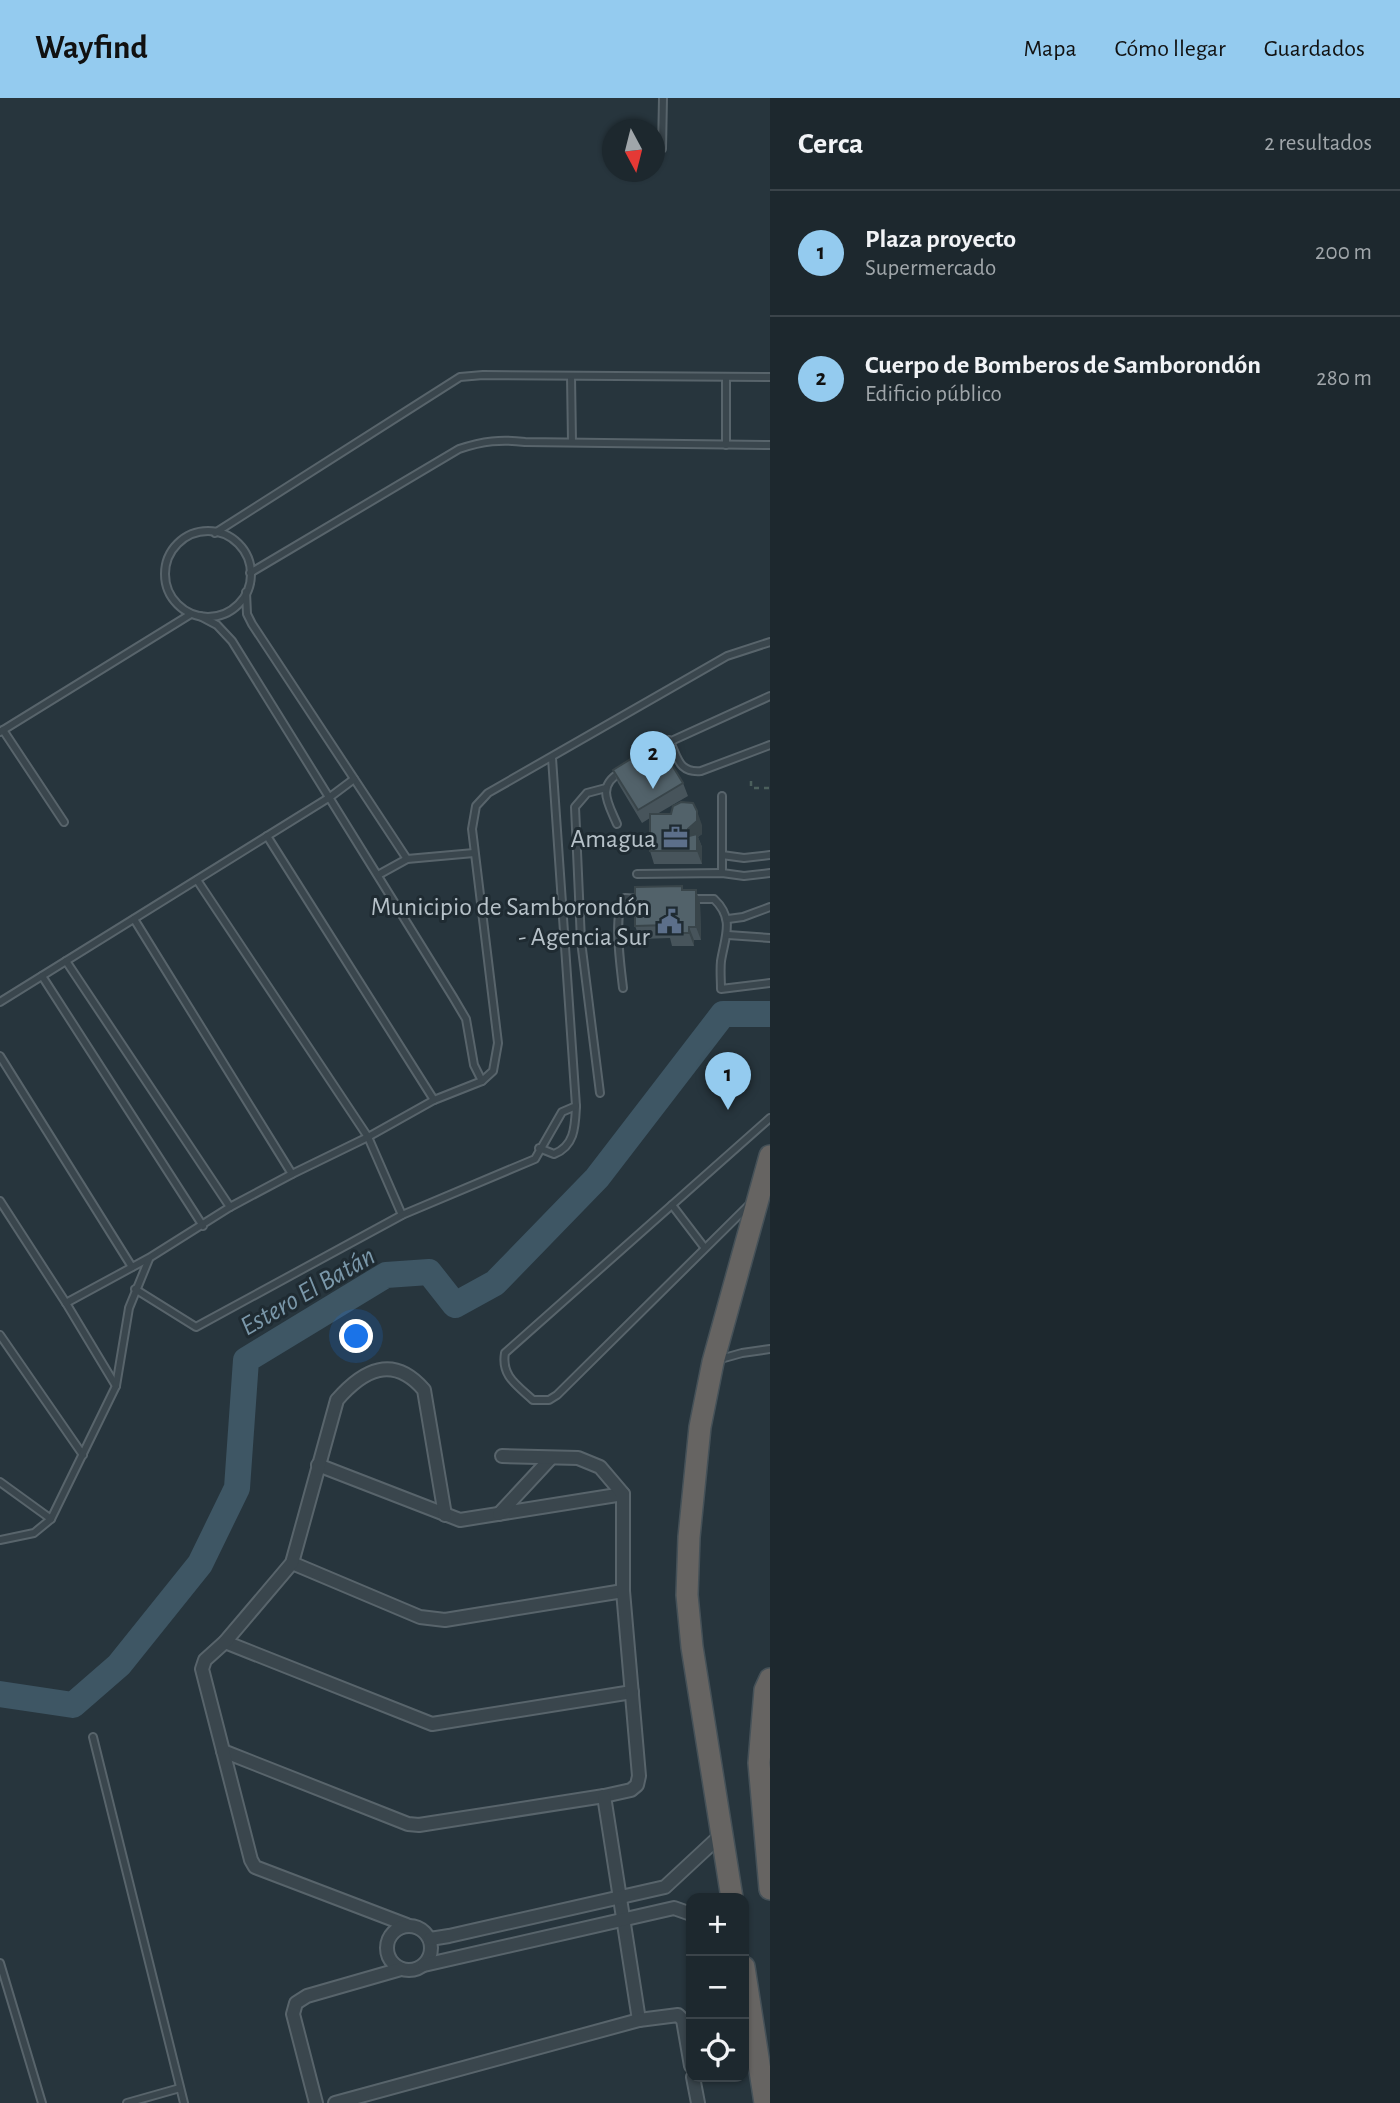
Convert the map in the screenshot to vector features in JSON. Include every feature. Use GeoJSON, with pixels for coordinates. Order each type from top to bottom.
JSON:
{"type":"FeatureCollection","features":[{"type":"Feature","properties":{"kind":"highway"},"geometry":{"type":"LineString","coordinates":[[731,1893],[699,1701],[687,1595],[689,1537],[700,1427],[713,1362],[770,1156]]}},
{"type":"Feature","properties":{"kind":"highway"},"geometry":{"type":"LineString","coordinates":[[770,1679],[765,1690],[759,1763],[770,1889]]}},
{"type":"Feature","properties":{"kind":"highway"},"geometry":{"type":"LineString","coordinates":[[749,1999],[765,2103]]}},
{"type":"Feature","properties":{"kind":"street"},"geometry":{"type":"LineString","coordinates":[[424,1965],[432,1948],[430,1939],[421,1928],[255,1867],[202,1669],[205,1660],[225,1642],[292,1563],[337,1400],[352,1382],[369,1373],[395,1369],[413,1377],[424,1390],[445,1515]]}},
{"type":"Feature","properties":{"kind":"street"},"geometry":{"type":"LineString","coordinates":[[223,1751],[408,1824],[419,1825],[604,1796],[637,1786],[639,1776],[623,1591],[624,1494],[600,1467],[578,1458],[502,1456]]}},
{"type":"Feature","properties":{"kind":"street"},"geometry":{"type":"LineString","coordinates":[[499,1514],[551,1458]]}},
{"type":"Feature","properties":{"kind":"street"},"geometry":{"type":"LineString","coordinates":[[318,1465],[460,1520],[624,1494]]}},
{"type":"Feature","properties":{"kind":"street"},"geometry":{"type":"LineString","coordinates":[[292,1563],[420,1617],[445,1620],[623,1591]]}},
{"type":"Feature","properties":{"kind":"street"},"geometry":{"type":"LineString","coordinates":[[225,1642],[432,1724],[632,1692]]}},
{"type":"Feature","properties":{"kind":"street"},"geometry":{"type":"LineString","coordinates":[[604,1796],[639,2020]]}},
{"type":"Feature","properties":{"kind":"street"},"geometry":{"type":"LineString","coordinates":[[430,1939],[642,1894],[671,1884],[721,1835]]}},
{"type":"Feature","properties":{"kind":"street"},"geometry":{"type":"LineString","coordinates":[[316,2103],[293,2014],[296,2003],[307,1996],[401,1969],[413,1970],[424,1965],[674,1908],[686,1912]]}},
{"type":"Feature","properties":{"kind":"street"},"geometry":{"type":"LineString","coordinates":[[401,1969],[389,1959],[387,1944],[394,1931],[407,1925]]}},
{"type":"Feature","properties":{"kind":"street"},"geometry":{"type":"LineString","coordinates":[[335,2103],[639,2020],[678,2015],[683,2020],[686,2037]]}},
{"type":"Feature","properties":{"kind":"street"},"geometry":{"type":"LineString","coordinates":[[694,2082],[698,2103]]}},
{"type":"Feature","properties":{"kind":"lane"},"geometry":{"type":"LineString","coordinates":[[663,98],[663,119]]}},
{"type":"Feature","properties":{"kind":"lane"},"geometry":{"type":"LineString","coordinates":[[571,376],[572,442]]}},
{"type":"Feature","properties":{"kind":"lane"},"geometry":{"type":"LineString","coordinates":[[215,533],[460,377],[770,377]]}},
{"type":"Feature","properties":{"kind":"lane"},"geometry":{"type":"LineString","coordinates":[[726,377],[726,445]]}},
{"type":"Feature","properties":{"kind":"lane"},"geometry":{"type":"LineString","coordinates":[[250,573],[459,449],[482,441],[502,439],[770,445]]}},
{"type":"Feature","properties":{"kind":"lane"},"geometry":{"type":"LineString","coordinates":[[246,592],[237,606],[227,612],[217,616],[191,614],[176,603],[166,583],[167,561],[171,551],[188,536],[199,533],[215,533],[231,538],[239,545],[246,555],[250,573],[246,592],[247,614],[251,624],[407,859]]}},
{"type":"Feature","properties":{"kind":"lane"},"geometry":{"type":"LineString","coordinates":[[64,822],[1,731],[191,614]]}},
{"type":"Feature","properties":{"kind":"lane"},"geometry":{"type":"LineString","coordinates":[[200,616],[217,625],[232,640],[466,1018],[474,1065],[482,1081]]}},
{"type":"Feature","properties":{"kind":"lane"},"geometry":{"type":"LineString","coordinates":[[66,1303],[292,1174],[368,1137],[434,1100],[482,1081],[493,1071],[499,1043],[474,853],[472,829],[476,806],[488,793],[727,656],[770,642]]}},
{"type":"Feature","properties":{"kind":"lane"},"geometry":{"type":"LineString","coordinates":[[648,752],[669,740],[770,696]]}},
{"type":"Feature","properties":{"kind":"lane"},"geometry":{"type":"LineString","coordinates":[[669,740],[683,768],[690,772],[701,771],[770,746]]}},
{"type":"Feature","properties":{"kind":"lane"},"geometry":{"type":"LineString","coordinates":[[540,1149],[554,1154],[563,1151],[575,1133],[576,1106],[552,758]]}},
{"type":"Feature","properties":{"kind":"lane"},"geometry":{"type":"LineString","coordinates":[[617,824],[606,788],[612,776],[632,764]]}},
{"type":"Feature","properties":{"kind":"lane"},"geometry":{"type":"LineString","coordinates":[[0,1002],[330,797],[354,779]]}},
{"type":"Feature","properties":{"kind":"lane"},"geometry":{"type":"LineString","coordinates":[[600,1093],[581,941],[575,807],[587,793],[606,788]]}},
{"type":"Feature","properties":{"kind":"lane"},"geometry":{"type":"LineString","coordinates":[[722,796],[722,873]]}},
{"type":"Feature","properties":{"kind":"lane"},"geometry":{"type":"LineString","coordinates":[[267,836],[434,1100]]}},
{"type":"Feature","properties":{"kind":"lane"},"geometry":{"type":"LineString","coordinates":[[378,874],[407,859],[474,853]]}},
{"type":"Feature","properties":{"kind":"lane"},"geometry":{"type":"LineString","coordinates":[[722,855],[744,858],[770,855]]}},
{"type":"Feature","properties":{"kind":"lane"},"geometry":{"type":"LineString","coordinates":[[637,874],[722,873],[744,876],[770,873]]}},
{"type":"Feature","properties":{"kind":"lane"},"geometry":{"type":"LineString","coordinates":[[197,880],[368,1137],[402,1215]]}},
{"type":"Feature","properties":{"kind":"lane"},"geometry":{"type":"LineString","coordinates":[[623,988],[619,906],[625,898],[651,899]]}},
{"type":"Feature","properties":{"kind":"lane"},"geometry":{"type":"LineString","coordinates":[[688,899],[713,899],[728,919],[728,935],[721,962],[721,989],[770,984]]}},
{"type":"Feature","properties":{"kind":"lane"},"geometry":{"type":"LineString","coordinates":[[728,919],[743,917],[770,907]]}},
{"type":"Feature","properties":{"kind":"lane"},"geometry":{"type":"LineString","coordinates":[[134,919],[292,1174]]}},
{"type":"Feature","properties":{"kind":"lane"},"geometry":{"type":"LineString","coordinates":[[728,935],[770,938]]}},
{"type":"Feature","properties":{"kind":"lane"},"geometry":{"type":"LineString","coordinates":[[66,961],[230,1208]]}},
{"type":"Feature","properties":{"kind":"lane"},"geometry":{"type":"LineString","coordinates":[[42,976],[203,1226]]}},
{"type":"Feature","properties":{"kind":"lane"},"geometry":{"type":"LineString","coordinates":[[0,1056],[132,1267]]}},
{"type":"Feature","properties":{"kind":"lane"},"geometry":{"type":"LineString","coordinates":[[135,1289],[196,1327],[402,1215],[535,1159],[562,1112],[576,1106]]}},
{"type":"Feature","properties":{"kind":"lane"},"geometry":{"type":"LineString","coordinates":[[761,1193],[557,1395],[549,1400],[533,1400],[508,1377],[503,1368],[505,1353],[770,1118]]}},
{"type":"Feature","properties":{"kind":"lane"},"geometry":{"type":"LineString","coordinates":[[0,1201],[116,1387]]}},
{"type":"Feature","properties":{"kind":"lane"},"geometry":{"type":"LineString","coordinates":[[672,1205],[704,1247]]}},
{"type":"Feature","properties":{"kind":"lane"},"geometry":{"type":"LineString","coordinates":[[0,1540],[34,1533],[51,1519],[116,1387],[122,1344],[135,1289],[149,1258]]}},
{"type":"Feature","properties":{"kind":"lane"},"geometry":{"type":"LineString","coordinates":[[0,1335],[83,1455]]}},
{"type":"Feature","properties":{"kind":"lane"},"geometry":{"type":"LineString","coordinates":[[713,1362],[742,1353],[770,1349]]}},
{"type":"Feature","properties":{"kind":"lane"},"geometry":{"type":"LineString","coordinates":[[0,1482],[51,1519]]}},
{"type":"Feature","properties":{"kind":"lane"},"geometry":{"type":"LineString","coordinates":[[93,1737],[184,2103]]}},
{"type":"Feature","properties":{"kind":"lane"},"geometry":{"type":"LineString","coordinates":[[0,1963],[42,2103]]}},
{"type":"Feature","properties":{"kind":"lane"},"geometry":{"type":"LineString","coordinates":[[127,2103],[180,2088]]}},
{"type":"Feature","properties":{"kind":"path"},"geometry":{"type":"LineString","coordinates":[[751,781],[751,788],[770,788]]}},
{"type":"Feature","properties":{"kind":"building"},"geometry":{"type":"Polygon","coordinates":[[[658,742],[683,783],[638,810],[613,770],[658,742]]]}},
{"type":"Feature","properties":{"kind":"building"},"geometry":{"type":"Polygon","coordinates":[[[681,802],[693,803],[697,811],[697,821],[688,829],[689,836],[697,834],[697,851],[650,851],[650,814],[671,814],[673,806],[681,802]]]}},
{"type":"Feature","properties":{"kind":"building","name":"Municipio de Samborondón - Agencia Sur"},"geometry":{"type":"Polygon","coordinates":[[[682,886],[682,890],[696,890],[696,927],[689,927],[689,933],[668,933],[667,925],[635,926],[635,887],[682,886]]]}},
{"type":"Feature","properties":{"kind":"waterway","name":"Estero El Batán"},"geometry":{"type":"LineString","coordinates":[[0,1694],[73,1705],[119,1665],[200,1564],[237,1488],[246,1360],[386,1275],[429,1272],[455,1305],[495,1283],[597,1178],[723,1014],[770,1014]]}},
{"type":"Feature","properties":{"kind":"place","name":"Cuerpo de Bomberos de Samborondón"},"geometry":{"type":"Point","coordinates":[653,789]}},
{"type":"Feature","properties":{"kind":"place","name":"Amagua"},"geometry":{"type":"Point","coordinates":[676,838]}},
{"type":"Feature","properties":{"kind":"place","name":"Municipio de Samborondón - Agencia Sur"},"geometry":{"type":"Point","coordinates":[670,921]}},
{"type":"Feature","properties":{"kind":"place","name":"Plaza proyecto"},"geometry":{"type":"Point","coordinates":[728,1110]}}]}
